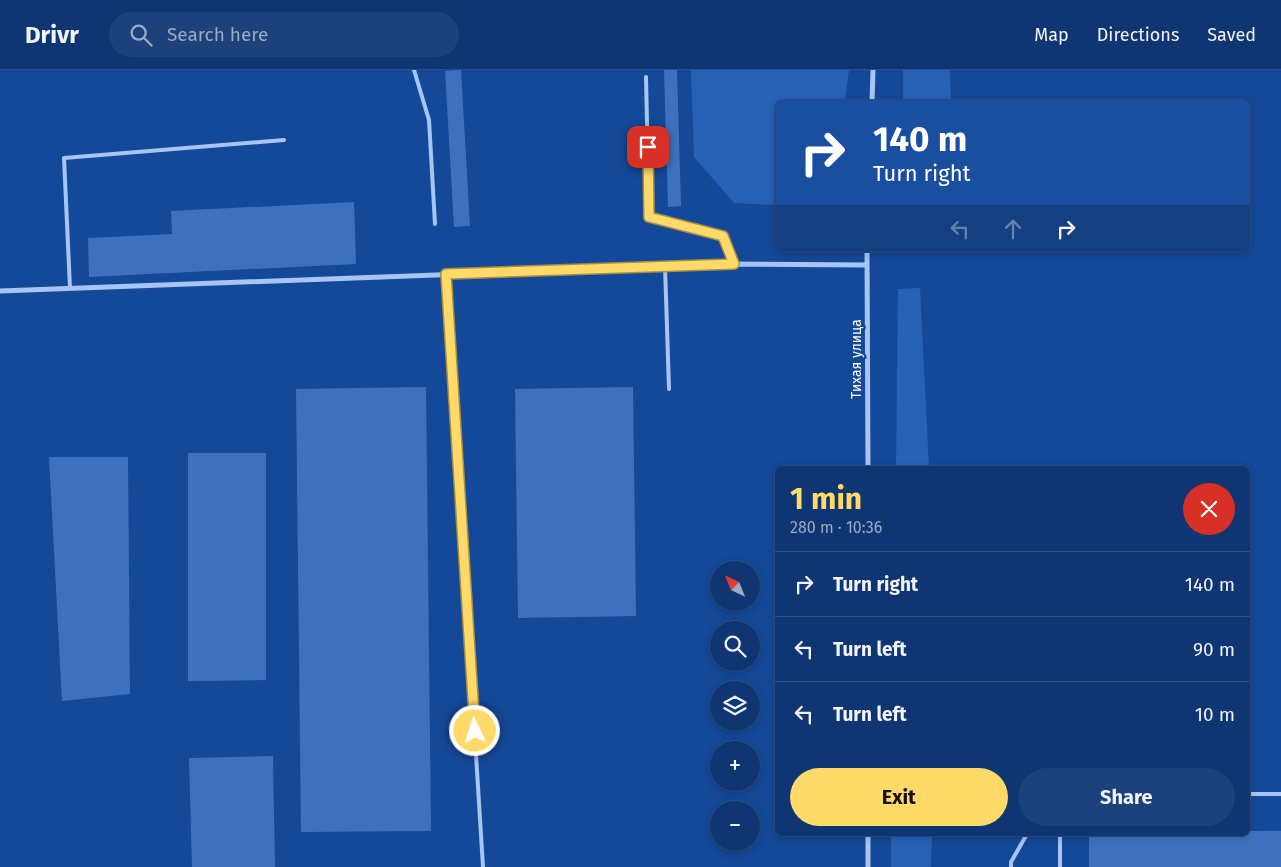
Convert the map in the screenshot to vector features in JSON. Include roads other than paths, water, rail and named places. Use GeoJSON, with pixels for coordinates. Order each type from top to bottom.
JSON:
{"type":"FeatureCollection","features":[{"type":"Feature","properties":{"kind":"street"},"geometry":{"type":"LineString","coordinates":[[872,100],[873,70]]}},
{"type":"Feature","properties":{"kind":"street","name":"Тихая улица"},"geometry":{"type":"LineString","coordinates":[[867,252],[868,466]]}},
{"type":"Feature","properties":{"kind":"street"},"geometry":{"type":"LineString","coordinates":[[0,291],[665,266],[734,264],[867,265]]}},
{"type":"Feature","properties":{"kind":"street"},"geometry":{"type":"LineString","coordinates":[[868,836],[868,867]]}},
{"type":"Feature","properties":{"kind":"lane"},"geometry":{"type":"LineString","coordinates":[[414,70],[429,120],[435,224]]}},
{"type":"Feature","properties":{"kind":"lane"},"geometry":{"type":"LineString","coordinates":[[646,76],[649,217],[723,236],[734,264]]}},
{"type":"Feature","properties":{"kind":"lane"},"geometry":{"type":"LineString","coordinates":[[70,288],[64,158],[284,140]]}},
{"type":"Feature","properties":{"kind":"lane"},"geometry":{"type":"LineString","coordinates":[[665,266],[669,389]]}},
{"type":"Feature","properties":{"kind":"lane"},"geometry":{"type":"LineString","coordinates":[[446,274],[483,867]]}},
{"type":"Feature","properties":{"kind":"lane"},"geometry":{"type":"LineString","coordinates":[[1250,794],[1281,794]]}},
{"type":"Feature","properties":{"kind":"lane"},"geometry":{"type":"LineString","coordinates":[[1011,867],[1011,862],[1026,836]]}},
{"type":"Feature","properties":{"kind":"lane"},"geometry":{"type":"LineString","coordinates":[[1060,836],[1060,867]]}}]}
